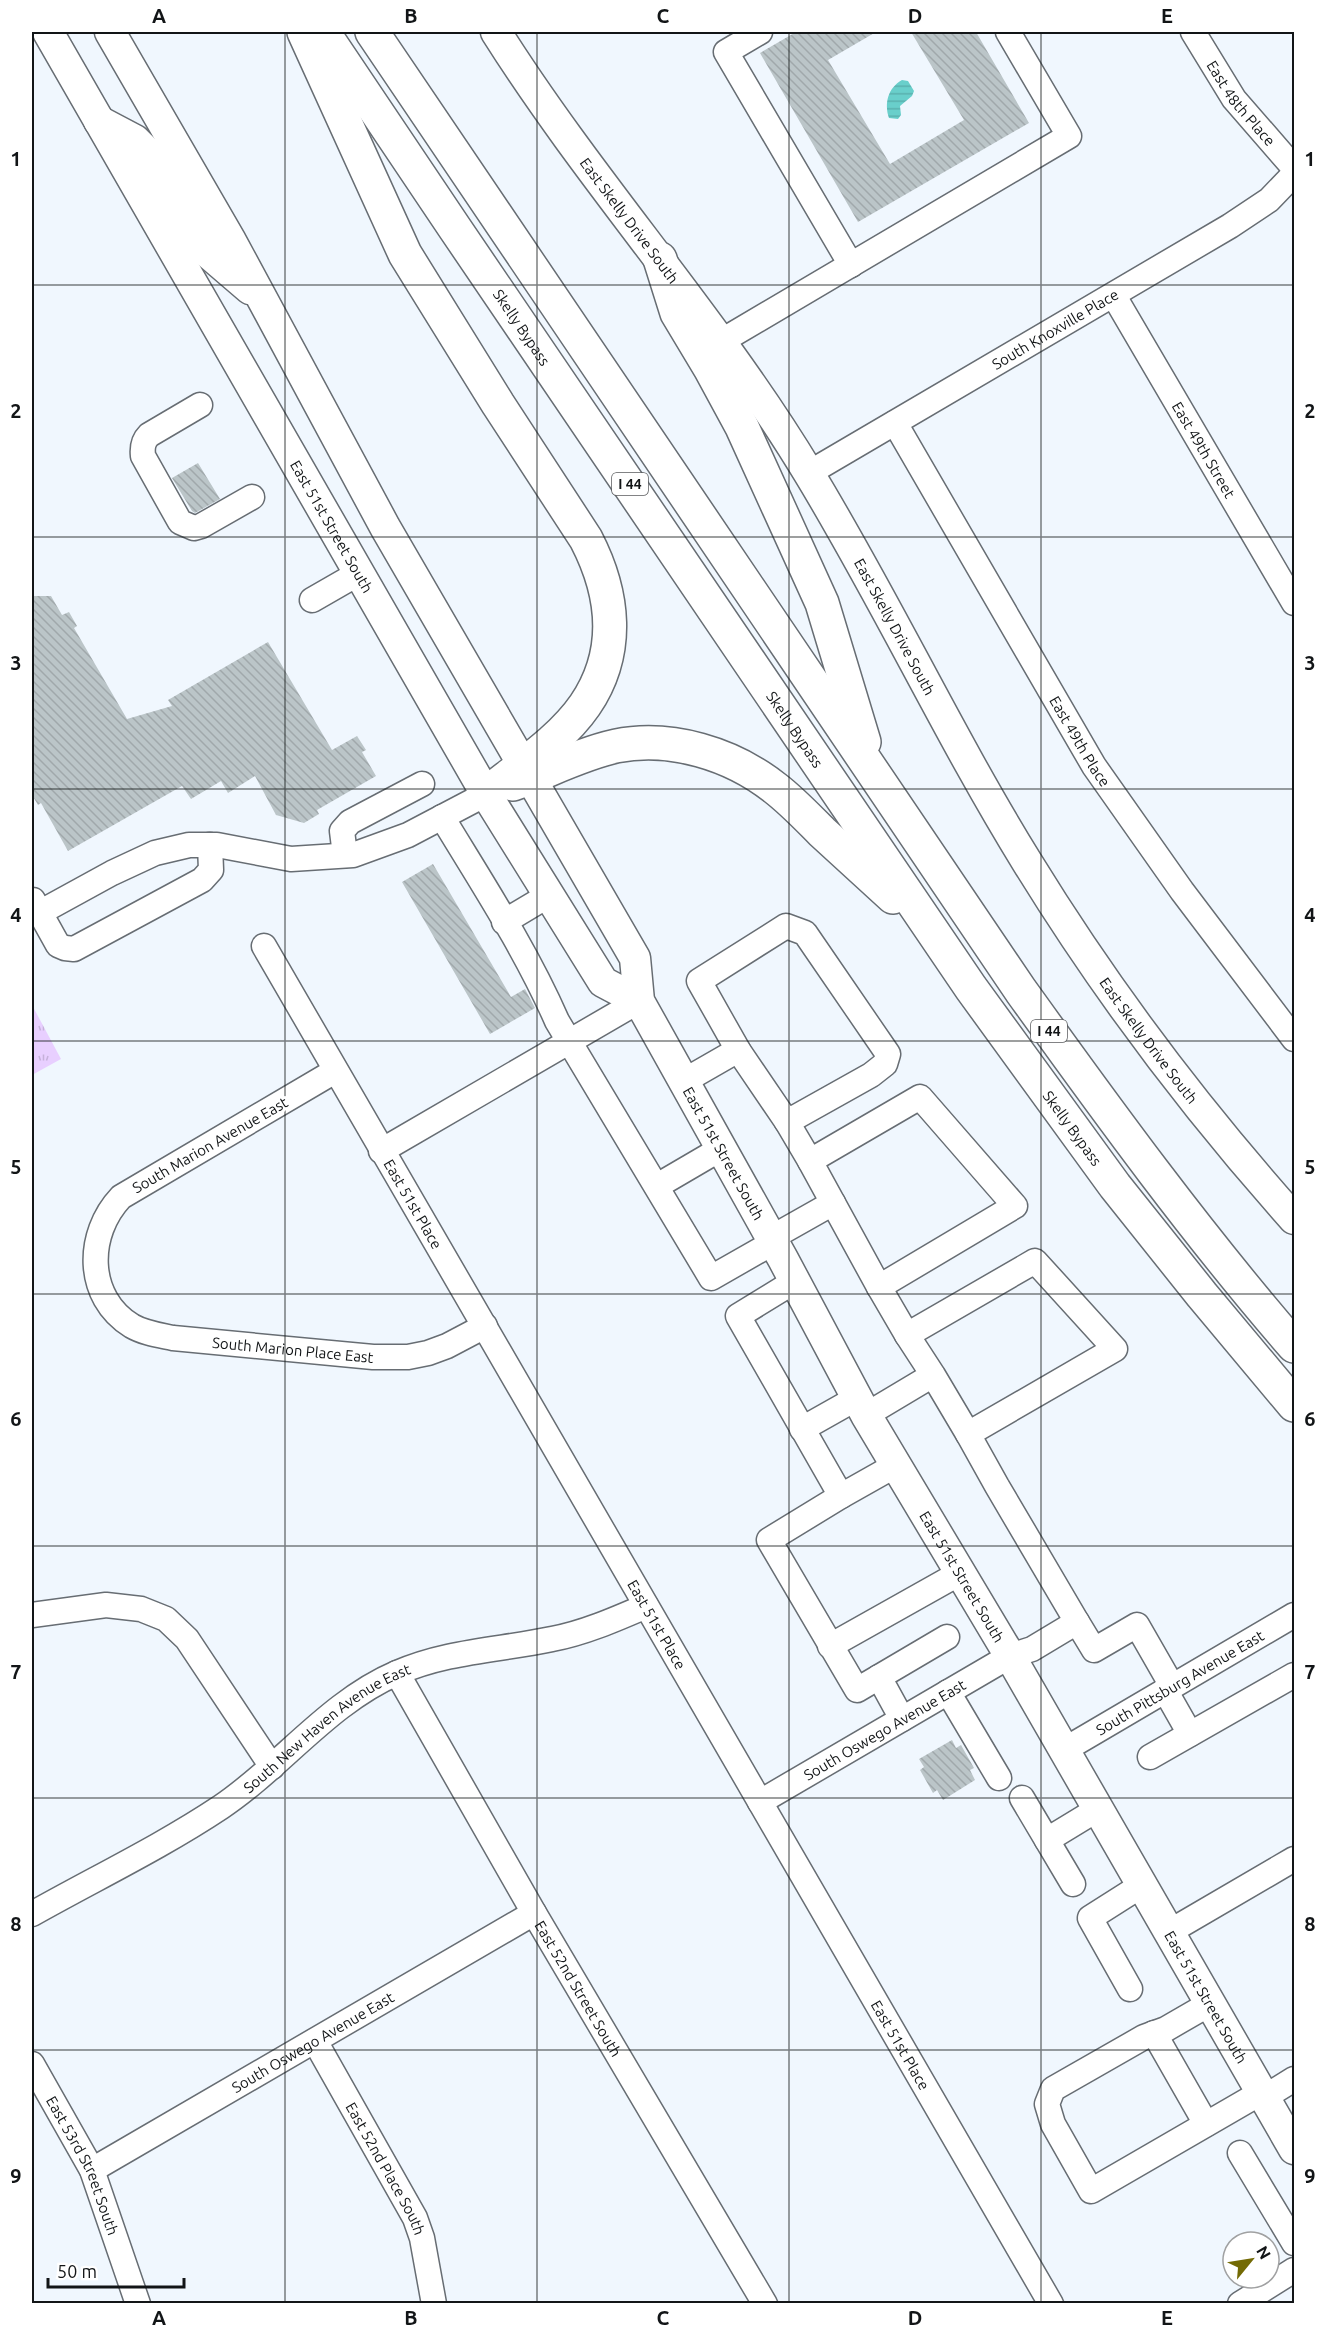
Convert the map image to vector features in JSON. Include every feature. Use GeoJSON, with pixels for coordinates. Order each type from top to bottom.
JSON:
{"type":"FeatureCollection","features":[{"type":"Feature","properties":{"kind":"highway"},"geometry":{"type":"LineString","coordinates":[[304,32],[405,254],[498,404],[586,539],[598,562],[610,620],[609,650],[598,680],[585,705],[527,771]]}},
{"type":"Feature","properties":{"kind":"highway","name":"Skelly Bypass"},"geometry":{"type":"LineString","coordinates":[[323,32],[936,937],[1041,1086],[1114,1186],[1294,1405]]}},
{"type":"Feature","properties":{"kind":"highway","name":"I 44"},"geometry":{"type":"LineString","coordinates":[[372,32],[1020,991],[1174,1199],[1294,1346]]}},
{"type":"Feature","properties":{"kind":"highway"},"geometry":{"type":"LineString","coordinates":[[660,260],[677,314],[710,368],[742,428],[822,603],[874,775]]}},
{"type":"Feature","properties":{"kind":"highway"},"geometry":{"type":"LineString","coordinates":[[486,794],[527,771],[616,746],[641,743],[676,745],[715,754],[746,768],[776,788],[936,937]]}},
{"type":"Feature","properties":{"kind":"main road","name":"East 51st Street South"},"geometry":{"type":"LineString","coordinates":[[48,32],[486,794],[603,982],[639,1001]]}},
{"type":"Feature","properties":{"kind":"main road","name":"East 51st Street South"},"geometry":{"type":"LineString","coordinates":[[110,32],[231,241],[385,527],[635,958],[639,1001],[773,1240],[862,1406],[1010,1656],[1294,2149]]}},
{"type":"Feature","properties":{"kind":"main road","name":"East Skelly Drive South"},"geometry":{"type":"LineString","coordinates":[[496,32],[547,109],[720,342],[809,473],[1014,840],[1072,933],[1165,1064],[1294,1219]]}},
{"type":"Feature","properties":{"kind":"main road"},"geometry":{"type":"LineString","coordinates":[[99,121],[135,140],[156,161],[208,253],[262,299]]}},
{"type":"Feature","properties":{"kind":"street"},"geometry":{"type":"LineString","coordinates":[[760,32],[726,52],[851,265]]}},
{"type":"Feature","properties":{"kind":"street"},"geometry":{"type":"LineString","coordinates":[[720,342],[1069,136],[1008,32]]}},
{"type":"Feature","properties":{"kind":"street","name":"East 48th Place"},"geometry":{"type":"LineString","coordinates":[[1193,32],[1234,99],[1294,168]]}},
{"type":"Feature","properties":{"kind":"street","name":"South Knoxville Place"},"geometry":{"type":"LineString","coordinates":[[809,473],[1230,226],[1269,200],[1294,174]]}},
{"type":"Feature","properties":{"kind":"street","name":"East 49th Street"},"geometry":{"type":"LineString","coordinates":[[1114,296],[1294,603]]}},
{"type":"Feature","properties":{"kind":"street"},"geometry":{"type":"LineString","coordinates":[[200,405],[145,439],[142,447],[143,456],[164,494],[180,522],[194,528],[252,496]]}},
{"type":"Feature","properties":{"kind":"street","name":"East 49th Place"},"geometry":{"type":"LineString","coordinates":[[895,423],[1094,766],[1169,873],[1294,1039]]}},
{"type":"Feature","properties":{"kind":"street"},"geometry":{"type":"LineString","coordinates":[[312,600],[359,573]]}},
{"type":"Feature","properties":{"kind":"street"},"geometry":{"type":"LineString","coordinates":[[345,855],[342,831],[350,822],[422,784]]}},
{"type":"Feature","properties":{"kind":"street"},"geometry":{"type":"LineString","coordinates":[[210,845],[211,870],[202,880],[74,949],[58,945],[35,905],[155,853],[189,845],[210,845],[291,859],[352,855],[408,835],[486,794]]}},
{"type":"Feature","properties":{"kind":"street"},"geometry":{"type":"LineString","coordinates":[[442,817],[504,922],[557,1020],[711,1278],[833,1203]]}},
{"type":"Feature","properties":{"kind":"street"},"geometry":{"type":"LineString","coordinates":[[504,922],[549,895]]}},
{"type":"Feature","properties":{"kind":"street"},"geometry":{"type":"LineString","coordinates":[[787,1122],[871,1075],[885,1065],[888,1054],[805,933],[786,926],[699,981],[738,1050],[787,1122],[879,1287],[1094,1650],[1137,1625],[1190,1734]]}},
{"type":"Feature","properties":{"kind":"street","name":"East 51st Place"},"geometry":{"type":"LineString","coordinates":[[264,946],[1051,2304]]}},
{"type":"Feature","properties":{"kind":"street"},"geometry":{"type":"LineString","coordinates":[[381,1151],[639,1001]]}},
{"type":"Feature","properties":{"kind":"street"},"geometry":{"type":"LineString","coordinates":[[684,1081],[738,1050]]}},
{"type":"Feature","properties":{"kind":"street","name":"South Marion Avenue East"},"geometry":{"type":"LineString","coordinates":[[107,1302],[95,1265],[95,1248],[103,1221],[110,1208],[121,1197],[335,1071]]}},
{"type":"Feature","properties":{"kind":"street"},"geometry":{"type":"LineString","coordinates":[[810,1161],[920,1097],[1015,1206],[879,1287]]}},
{"type":"Feature","properties":{"kind":"street"},"geometry":{"type":"LineString","coordinates":[[657,1186],[722,1148]]}},
{"type":"Feature","properties":{"kind":"street"},"geometry":{"type":"LineString","coordinates":[[907,1335],[1035,1261],[1115,1349],[968,1434]]}},
{"type":"Feature","properties":{"kind":"street"},"geometry":{"type":"LineString","coordinates":[[795,1281],[738,1316],[841,1496]]}},
{"type":"Feature","properties":{"kind":"street","name":"South Marion Place East"},"geometry":{"type":"LineString","coordinates":[[107,1302],[134,1327],[151,1334],[373,1357],[408,1358],[428,1353],[485,1326]]}},
{"type":"Feature","properties":{"kind":"street"},"geometry":{"type":"LineString","coordinates":[[802,1429],[933,1375]]}},
{"type":"Feature","properties":{"kind":"street"},"geometry":{"type":"LineString","coordinates":[[896,1465],[769,1540],[857,1690],[947,1637]]}},
{"type":"Feature","properties":{"kind":"street"},"geometry":{"type":"LineString","coordinates":[[830,1646],[960,1573]]}},
{"type":"Feature","properties":{"kind":"street"},"geometry":{"type":"LineString","coordinates":[[32,1615],[106,1605],[141,1609],[166,1619],[187,1639],[272,1767]]}},
{"type":"Feature","properties":{"kind":"street","name":"South New Haven Avenue East"},"geometry":{"type":"LineString","coordinates":[[32,1914],[222,1806],[272,1767],[355,1696],[397,1673],[467,1652],[553,1639],[598,1625],[646,1606]]}},
{"type":"Feature","properties":{"kind":"street","name":"South Pittsburg Avenue East"},"geometry":{"type":"LineString","coordinates":[[1064,1750],[1294,1615]]}},
{"type":"Feature","properties":{"kind":"street","name":"South Oswego Avenue East"},"geometry":{"type":"LineString","coordinates":[[760,1802],[1010,1656],[1032,1649],[1077,1622]]}},
{"type":"Feature","properties":{"kind":"street","name":"East 52nd Street South"},"geometry":{"type":"LineString","coordinates":[[397,1673],[534,1913],[765,2304]]}},
{"type":"Feature","properties":{"kind":"street"},"geometry":{"type":"LineString","coordinates":[[1150,1757],[1294,1675]]}},
{"type":"Feature","properties":{"kind":"street"},"geometry":{"type":"LineString","coordinates":[[879,1677],[902,1719]]}},
{"type":"Feature","properties":{"kind":"street"},"geometry":{"type":"LineString","coordinates":[[948,1692],[999,1778]]}},
{"type":"Feature","properties":{"kind":"street"},"geometry":{"type":"LineString","coordinates":[[1022,1798],[1073,1884]]}},
{"type":"Feature","properties":{"kind":"street"},"geometry":{"type":"LineString","coordinates":[[1047,1840],[1098,1809]]}},
{"type":"Feature","properties":{"kind":"street"},"geometry":{"type":"LineString","coordinates":[[1169,1932],[1294,1859]]}},
{"type":"Feature","properties":{"kind":"street"},"geometry":{"type":"LineString","coordinates":[[1130,1989],[1089,1918],[1142,1885]]}},
{"type":"Feature","properties":{"kind":"street","name":"South Oswego Avenue East"},"geometry":{"type":"LineString","coordinates":[[92,2170],[534,1913]]}},
{"type":"Feature","properties":{"kind":"street"},"geometry":{"type":"LineString","coordinates":[[1211,2003],[1166,2029],[1144,2037],[1053,2089],[1047,2104],[1053,2124],[1091,2191],[1206,2124],[1294,2079]]}},
{"type":"Feature","properties":{"kind":"street"},"geometry":{"type":"LineString","coordinates":[[1154,2033],[1206,2124]]}},
{"type":"Feature","properties":{"kind":"street","name":"East 52nd Place South"},"geometry":{"type":"LineString","coordinates":[[315,2041],[415,2218],[422,2238],[434,2304]]}},
{"type":"Feature","properties":{"kind":"street","name":"East 53rd Street South"},"geometry":{"type":"LineString","coordinates":[[32,2064],[92,2170],[138,2304]]}},
{"type":"Feature","properties":{"kind":"street"},"geometry":{"type":"LineString","coordinates":[[1240,2153],[1294,2244]]}},
{"type":"Feature","properties":{"kind":"street"},"geometry":{"type":"LineString","coordinates":[[1240,2304],[1294,2270]]}},
{"type":"Feature","properties":{"kind":"green space"},"geometry":{"type":"Polygon","coordinates":[[[32,1005],[61,1059],[32,1075],[32,1005]]]}},
{"type":"Feature","properties":{"kind":"water"},"geometry":{"type":"Polygon","coordinates":[[[902,80],[908,81],[914,91],[912,96],[900,106],[901,115],[898,119],[889,118],[888,96],[893,87],[902,80]]]}},
{"type":"Feature","properties":{"kind":"building"},"geometry":{"type":"Polygon","coordinates":[[[796,32],[876,32],[828,60],[890,164],[964,120],[911,32],[976,32],[1029,123],[858,222],[760,53],[796,32]]]}},
{"type":"Feature","properties":{"kind":"building"},"geometry":{"type":"Polygon","coordinates":[[[198,463],[220,499],[195,513],[172,478],[198,463]]]}},
{"type":"Feature","properties":{"kind":"building"},"geometry":{"type":"Polygon","coordinates":[[[32,596],[51,596],[62,615],[69,612],[77,626],[74,628],[127,719],[172,706],[168,700],[268,642],[332,750],[357,736],[366,750],[362,752],[376,776],[317,810],[319,814],[304,823],[276,815],[255,776],[228,793],[221,781],[191,799],[182,786],[68,851],[41,803],[38,805],[32,795],[32,596]]]}},
{"type":"Feature","properties":{"kind":"building"},"geometry":{"type":"Polygon","coordinates":[[[433,864],[511,997],[525,989],[535,1008],[490,1034],[402,882],[433,864]]]}},
{"type":"Feature","properties":{"kind":"building"},"geometry":{"type":"Polygon","coordinates":[[[952,1740],[956,1748],[961,1745],[974,1768],[970,1770],[975,1780],[943,1800],[937,1790],[933,1793],[920,1770],[924,1767],[919,1759],[952,1740]]]}}]}
